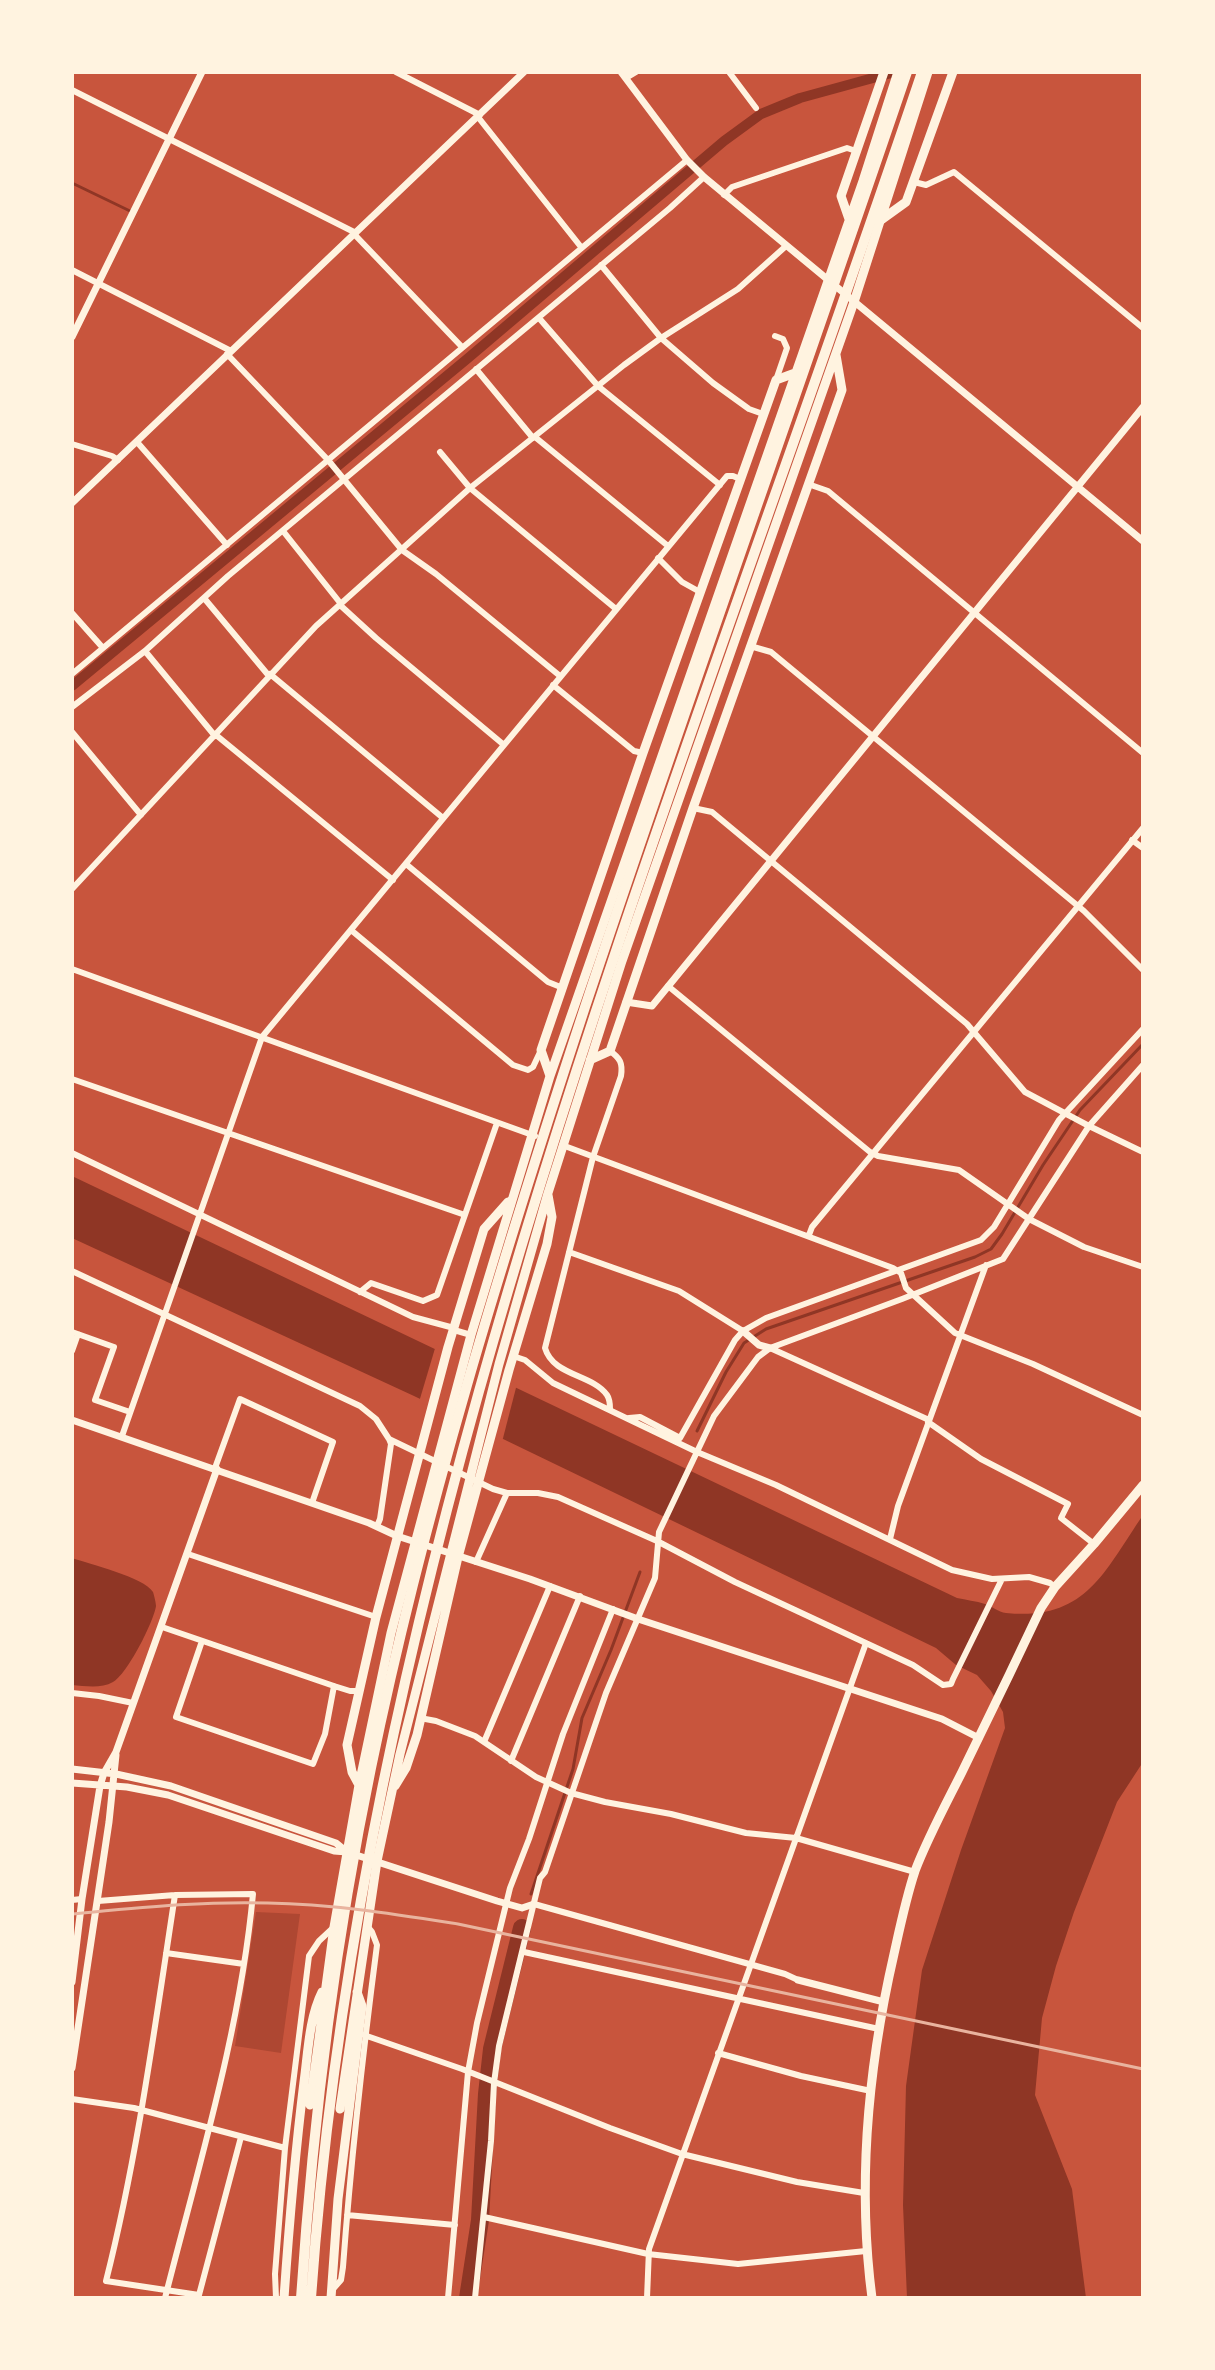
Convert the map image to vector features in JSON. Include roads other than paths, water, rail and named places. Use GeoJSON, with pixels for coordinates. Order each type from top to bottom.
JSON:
{"type":"FeatureCollection","features":[{"type":"Feature","properties":{"kind":"highway"},"geometry":{"type":"LineString","coordinates":[[301,2298],[315,2135],[340,1937],[371,1766],[402,1629],[438,1494],[525,1190],[715,624],[907,72]]}},
{"type":"Feature","properties":{"kind":"highway"},"geometry":{"type":"LineString","coordinates":[[311,2298],[328,2126],[351,1952],[371,1843],[415,1638],[491,1350],[535,1200],[615,953],[925,74]]}},
{"type":"Feature","properties":{"kind":"main road"},"geometry":{"type":"LineString","coordinates":[[849,219],[841,196],[884,72]]}},
{"type":"Feature","properties":{"kind":"main road"},"geometry":{"type":"LineString","coordinates":[[881,220],[906,202],[952,72]]}},
{"type":"Feature","properties":{"kind":"main road"},"geometry":{"type":"LineString","coordinates":[[340,2109],[377,1861],[400,1754],[503,1349],[548,1193],[590,1060],[762,558],[854,302],[925,74]]}},
{"type":"Feature","properties":{"kind":"main road"},"geometry":{"type":"LineString","coordinates":[[310,2105],[334,1927],[367,1746],[394,1622],[466,1351],[550,1076],[828,280],[896,77]]}},
{"type":"Feature","properties":{"kind":"main road"},"geometry":{"type":"LineString","coordinates":[[590,1060],[610,1051],[693,808],[842,390],[835,352]]}},
{"type":"Feature","properties":{"kind":"main road"},"geometry":{"type":"LineString","coordinates":[[550,1076],[541,1050],[643,753],[776,380],[795,374]]}},
{"type":"Feature","properties":{"kind":"main road"},"geometry":{"type":"LineString","coordinates":[[393,1789],[406,1768],[417,1735],[458,1557],[508,1370],[547,1244],[552,1217],[548,1193]]}},
{"type":"Feature","properties":{"kind":"main road"},"geometry":{"type":"LineString","coordinates":[[359,1785],[352,1772],[348,1745],[376,1617],[397,1536],[448,1347],[484,1229],[512,1198]]}},
{"type":"Feature","properties":{"kind":"main road"},"geometry":{"type":"LineString","coordinates":[[872,2298],[866,2251],[864,2193],[871,2091],[884,2002],[915,1872],[1041,1608],[1055,1587],[1143,1485]]}},
{"type":"Feature","properties":{"kind":"main road"},"geometry":{"type":"LineString","coordinates":[[284,2298],[294,2156],[308,2049],[317,2001],[326,1983]]}},
{"type":"Feature","properties":{"kind":"main road"},"geometry":{"type":"LineString","coordinates":[[331,2294],[338,2199],[362,2006],[357,1990]]}},
{"type":"Feature","properties":{"kind":"street"},"geometry":{"type":"LineString","coordinates":[[72,337],[202,72]]}},
{"type":"Feature","properties":{"kind":"street"},"geometry":{"type":"LineString","coordinates":[[396,72],[479,116],[581,247]]}},
{"type":"Feature","properties":{"kind":"street"},"geometry":{"type":"LineString","coordinates":[[72,503],[524,72]]}},
{"type":"Feature","properties":{"kind":"street"},"geometry":{"type":"LineString","coordinates":[[636,72],[623,75],[687,160],[704,177],[1143,541]]}},
{"type":"Feature","properties":{"kind":"street"},"geometry":{"type":"LineString","coordinates":[[729,72],[756,108]]}},
{"type":"Feature","properties":{"kind":"street"},"geometry":{"type":"LineString","coordinates":[[72,90],[356,234],[462,347]]}},
{"type":"Feature","properties":{"kind":"street"},"geometry":{"type":"LineString","coordinates":[[724,195],[732,187],[847,148],[856,151]]}},
{"type":"Feature","properties":{"kind":"street"},"geometry":{"type":"LineString","coordinates":[[72,674],[687,160]]}},
{"type":"Feature","properties":{"kind":"street"},"geometry":{"type":"LineString","coordinates":[[914,182],[926,185],[954,172],[1143,328]]}},
{"type":"Feature","properties":{"kind":"street"},"geometry":{"type":"LineString","coordinates":[[72,707],[145,651],[283,531],[704,177]]}},
{"type":"Feature","properties":{"kind":"street"},"geometry":{"type":"LineString","coordinates":[[73,885],[216,736],[269,675],[316,626],[470,488],[661,338],[738,289],[786,246]]}},
{"type":"Feature","properties":{"kind":"street"},"geometry":{"type":"LineString","coordinates":[[601,265],[661,338],[713,383],[749,409],[763,414]]}},
{"type":"Feature","properties":{"kind":"street"},"geometry":{"type":"LineString","coordinates":[[72,270],[229,352],[328,460],[402,550],[436,574],[560,676]]}},
{"type":"Feature","properties":{"kind":"street"},"geometry":{"type":"LineString","coordinates":[[539,318],[598,386],[720,485]]}},
{"type":"Feature","properties":{"kind":"street"},"geometry":{"type":"LineString","coordinates":[[775,336],[783,339],[787,348],[776,380]]}},
{"type":"Feature","properties":{"kind":"street"},"geometry":{"type":"LineString","coordinates":[[476,369],[534,437],[668,546]]}},
{"type":"Feature","properties":{"kind":"street"},"geometry":{"type":"LineString","coordinates":[[626,1002],[652,1006],[1143,407]]}},
{"type":"Feature","properties":{"kind":"street"},"geometry":{"type":"LineString","coordinates":[[137,442],[227,544]]}},
{"type":"Feature","properties":{"kind":"street"},"geometry":{"type":"LineString","coordinates":[[72,444],[112,456],[118,460]]}},
{"type":"Feature","properties":{"kind":"street"},"geometry":{"type":"LineString","coordinates":[[440,452],[470,488],[616,609]]}},
{"type":"Feature","properties":{"kind":"street"},"geometry":{"type":"LineString","coordinates":[[122,1437],[262,1037],[727,476],[740,479]]}},
{"type":"Feature","properties":{"kind":"street"},"geometry":{"type":"LineString","coordinates":[[808,484],[828,491],[1143,753]]}},
{"type":"Feature","properties":{"kind":"street"},"geometry":{"type":"LineString","coordinates":[[283,531],[341,605],[376,638],[504,745]]}},
{"type":"Feature","properties":{"kind":"street"},"geometry":{"type":"LineString","coordinates":[[658,558],[682,582],[700,592]]}},
{"type":"Feature","properties":{"kind":"street"},"geometry":{"type":"LineString","coordinates":[[204,598],[269,675],[443,818]]}},
{"type":"Feature","properties":{"kind":"street"},"geometry":{"type":"LineString","coordinates":[[72,613],[103,648]]}},
{"type":"Feature","properties":{"kind":"street"},"geometry":{"type":"LineString","coordinates":[[750,646],[771,652],[1078,906],[1143,970]]}},
{"type":"Feature","properties":{"kind":"street"},"geometry":{"type":"LineString","coordinates":[[145,651],[216,736],[393,880]]}},
{"type":"Feature","properties":{"kind":"street"},"geometry":{"type":"LineString","coordinates":[[553,685],[634,751],[643,753]]}},
{"type":"Feature","properties":{"kind":"street"},"geometry":{"type":"LineString","coordinates":[[72,732],[141,815]]}},
{"type":"Feature","properties":{"kind":"street"},"geometry":{"type":"LineString","coordinates":[[693,808],[712,812],[769,862],[974,1031],[1025,1092],[1143,1152]]}},
{"type":"Feature","properties":{"kind":"street"},"geometry":{"type":"LineString","coordinates":[[809,1235],[812,1227],[1143,828]]}},
{"type":"Feature","properties":{"kind":"street"},"geometry":{"type":"LineString","coordinates":[[1132,840],[1143,848]]}},
{"type":"Feature","properties":{"kind":"street"},"geometry":{"type":"LineString","coordinates":[[406,864],[548,982],[563,988]]}},
{"type":"Feature","properties":{"kind":"street"},"geometry":{"type":"LineString","coordinates":[[351,930],[513,1065],[524,1070],[533,1067],[541,1050]]}},
{"type":"Feature","properties":{"kind":"street"},"geometry":{"type":"LineString","coordinates":[[72,969],[809,1235],[899,1272],[906,1288],[955,1333],[1033,1364],[1143,1415]]}},
{"type":"Feature","properties":{"kind":"street"},"geometry":{"type":"LineString","coordinates":[[668,986],[873,1153],[959,1170],[1029,1219],[1084,1247],[1143,1267]]}},
{"type":"Feature","properties":{"kind":"street"},"geometry":{"type":"LineString","coordinates":[[629,1418],[640,1417],[680,1438],[730,1348],[743,1331],[766,1318],[899,1272],[981,1240],[989,1234],[1041,1147],[1065,1113],[1143,1029]]}},
{"type":"Feature","properties":{"kind":"street"},"geometry":{"type":"LineString","coordinates":[[610,1051],[617,1056],[623,1067],[593,1157],[545,1348],[549,1360],[597,1387],[608,1396],[610,1409]]}},
{"type":"Feature","properties":{"kind":"street"},"geometry":{"type":"LineString","coordinates":[[475,2298],[499,2046],[524,1952],[540,1878],[545,1872],[606,1693],[655,1578],[659,1532],[723,1401],[735,1390],[758,1357],[770,1348],[1003,1259],[1089,1126],[1143,1065]]}},
{"type":"Feature","properties":{"kind":"street"},"geometry":{"type":"LineString","coordinates":[[72,1079],[465,1215]]}},
{"type":"Feature","properties":{"kind":"street"},"geometry":{"type":"LineString","coordinates":[[360,1292],[371,1283],[423,1301],[437,1295],[497,1123]]}},
{"type":"Feature","properties":{"kind":"street"},"geometry":{"type":"LineString","coordinates":[[72,1153],[360,1292],[424,1321],[471,1335]]}},
{"type":"Feature","properties":{"kind":"street"},"geometry":{"type":"LineString","coordinates":[[569,1252],[679,1291],[743,1331],[759,1345],[928,1421],[981,1459],[1068,1504],[1061,1518],[1094,1544]]}},
{"type":"Feature","properties":{"kind":"street"},"geometry":{"type":"LineString","coordinates":[[890,1539],[898,1506],[986,1265]]}},
{"type":"Feature","properties":{"kind":"street"},"geometry":{"type":"LineString","coordinates":[[72,1271],[360,1406],[376,1419],[389,1439],[493,1489],[507,1493],[550,1495],[657,1541],[735,1582],[913,1665],[943,1685],[951,1684],[1002,1579]]}},
{"type":"Feature","properties":{"kind":"street"},"geometry":{"type":"LineString","coordinates":[[72,1351],[75,1333],[114,1347],[95,1400],[130,1412]]}},
{"type":"Feature","properties":{"kind":"street"},"geometry":{"type":"LineString","coordinates":[[503,1349],[525,1360],[553,1383],[697,1452],[776,1485],[952,1570],[963,1574],[1002,1579],[1029,1577],[1050,1583],[1055,1587]]}},
{"type":"Feature","properties":{"kind":"street"},"geometry":{"type":"LineString","coordinates":[[72,1982],[82,1899],[100,1786],[104,1773],[116,1752],[162,1627],[240,1399],[333,1442],[312,1503]]}},
{"type":"Feature","properties":{"kind":"street"},"geometry":{"type":"LineString","coordinates":[[72,1420],[377,1526],[397,1536],[458,1557],[942,1719],[978,1738]]}},
{"type":"Feature","properties":{"kind":"street"},"geometry":{"type":"LineString","coordinates":[[377,1526],[383,1497],[389,1439]]}},
{"type":"Feature","properties":{"kind":"street"},"geometry":{"type":"LineString","coordinates":[[477,1562],[507,1493]]}},
{"type":"Feature","properties":{"kind":"street"},"geometry":{"type":"LineString","coordinates":[[188,1554],[376,1617]]}},
{"type":"Feature","properties":{"kind":"street"},"geometry":{"type":"LineString","coordinates":[[484,1742],[550,1586]]}},
{"type":"Feature","properties":{"kind":"street"},"geometry":{"type":"LineString","coordinates":[[511,1761],[580,1596]]}},
{"type":"Feature","properties":{"kind":"street"},"geometry":{"type":"LineString","coordinates":[[448,2298],[468,2072],[477,2023],[510,1888],[573,1708],[615,1610]]}},
{"type":"Feature","properties":{"kind":"street"},"geometry":{"type":"LineString","coordinates":[[162,1627],[334,1686],[359,1690]]}},
{"type":"Feature","properties":{"kind":"street"},"geometry":{"type":"LineString","coordinates":[[202,1641],[176,1717],[313,1764],[325,1734],[334,1686]]}},
{"type":"Feature","properties":{"kind":"street"},"geometry":{"type":"LineString","coordinates":[[646,2298],[648,2254],[866,1643]]}},
{"type":"Feature","properties":{"kind":"street"},"geometry":{"type":"LineString","coordinates":[[72,1694],[99,1695],[133,1703]]}},
{"type":"Feature","properties":{"kind":"street"},"geometry":{"type":"LineString","coordinates":[[420,1718],[453,1728],[484,1742],[547,1783],[571,1793],[605,1802],[671,1814],[746,1833],[796,1838],[915,1872]]}},
{"type":"Feature","properties":{"kind":"street"},"geometry":{"type":"LineString","coordinates":[[72,2068],[116,1774],[116,1752]]}},
{"type":"Feature","properties":{"kind":"street"},"geometry":{"type":"LineString","coordinates":[[72,1769],[116,1774],[171,1786],[336,1843],[347,1852]]}},
{"type":"Feature","properties":{"kind":"street"},"geometry":{"type":"LineString","coordinates":[[72,1783],[114,1785],[168,1795],[334,1851],[347,1852],[377,1861],[507,1904],[522,1908],[534,1904],[785,1974],[798,1980],[884,2002]]}},
{"type":"Feature","properties":{"kind":"street"},"geometry":{"type":"LineString","coordinates":[[98,1901],[175,1895],[253,1894],[235,2024],[165,2298]]}},
{"type":"Feature","properties":{"kind":"street"},"geometry":{"type":"LineString","coordinates":[[175,1895],[143,2110],[131,2176],[106,2281],[199,2295],[241,2137]]}},
{"type":"Feature","properties":{"kind":"street"},"geometry":{"type":"LineString","coordinates":[[72,1900],[82,1899]]}},
{"type":"Feature","properties":{"kind":"street"},"geometry":{"type":"LineString","coordinates":[[331,2294],[341,2280],[364,2035],[377,1945],[372,1932],[366,1926]]}},
{"type":"Feature","properties":{"kind":"street"},"geometry":{"type":"LineString","coordinates":[[276,2298],[275,2274],[285,2148],[309,1956],[319,1941],[334,1927]]}},
{"type":"Feature","properties":{"kind":"street"},"geometry":{"type":"LineString","coordinates":[[524,1952],[879,2029]]}},
{"type":"Feature","properties":{"kind":"street"},"geometry":{"type":"LineString","coordinates":[[166,1953],[244,1964]]}},
{"type":"Feature","properties":{"kind":"street"},"geometry":{"type":"LineString","coordinates":[[364,2035],[682,2154],[786,2180],[864,2193]]}},
{"type":"Feature","properties":{"kind":"street"},"geometry":{"type":"LineString","coordinates":[[718,2053],[801,2076],[871,2091]]}},
{"type":"Feature","properties":{"kind":"street"},"geometry":{"type":"LineString","coordinates":[[72,2099],[143,2110],[285,2148]]}},
{"type":"Feature","properties":{"kind":"street"},"geometry":{"type":"LineString","coordinates":[[347,2215],[455,2225]]}},
{"type":"Feature","properties":{"kind":"street"},"geometry":{"type":"LineString","coordinates":[[484,2217],[648,2254],[738,2264],[866,2251]]}},
{"type":"Feature","properties":{"kind":"waterway"},"geometry":{"type":"LineString","coordinates":[[72,686],[467,359],[724,141],[761,114],[800,98],[895,72]]}},
{"type":"Feature","properties":{"kind":"waterway"},"geometry":{"type":"LineString","coordinates":[[72,183],[130,211]]}},
{"type":"Feature","properties":{"kind":"waterway"},"geometry":{"type":"LineString","coordinates":[[697,1431],[726,1372],[744,1343],[766,1329],[975,1257],[991,1249],[1080,1110],[1143,1044]]}},
{"type":"Feature","properties":{"kind":"waterway"},"geometry":{"type":"LineString","coordinates":[[531,1894],[573,1769],[582,1718],[611,1650],[640,1572]]}},
{"type":"Feature","properties":{"kind":"waterway"},"geometry":{"type":"LineString","coordinates":[[468,2298],[480,2220],[487,2094],[492,2049],[522,1928]]}},
{"type":"Feature","properties":{"kind":"railway"},"geometry":{"type":"LineString","coordinates":[[72,1914],[219,1903],[316,1905],[363,1910],[458,1924],[1143,2069]]}}]}
